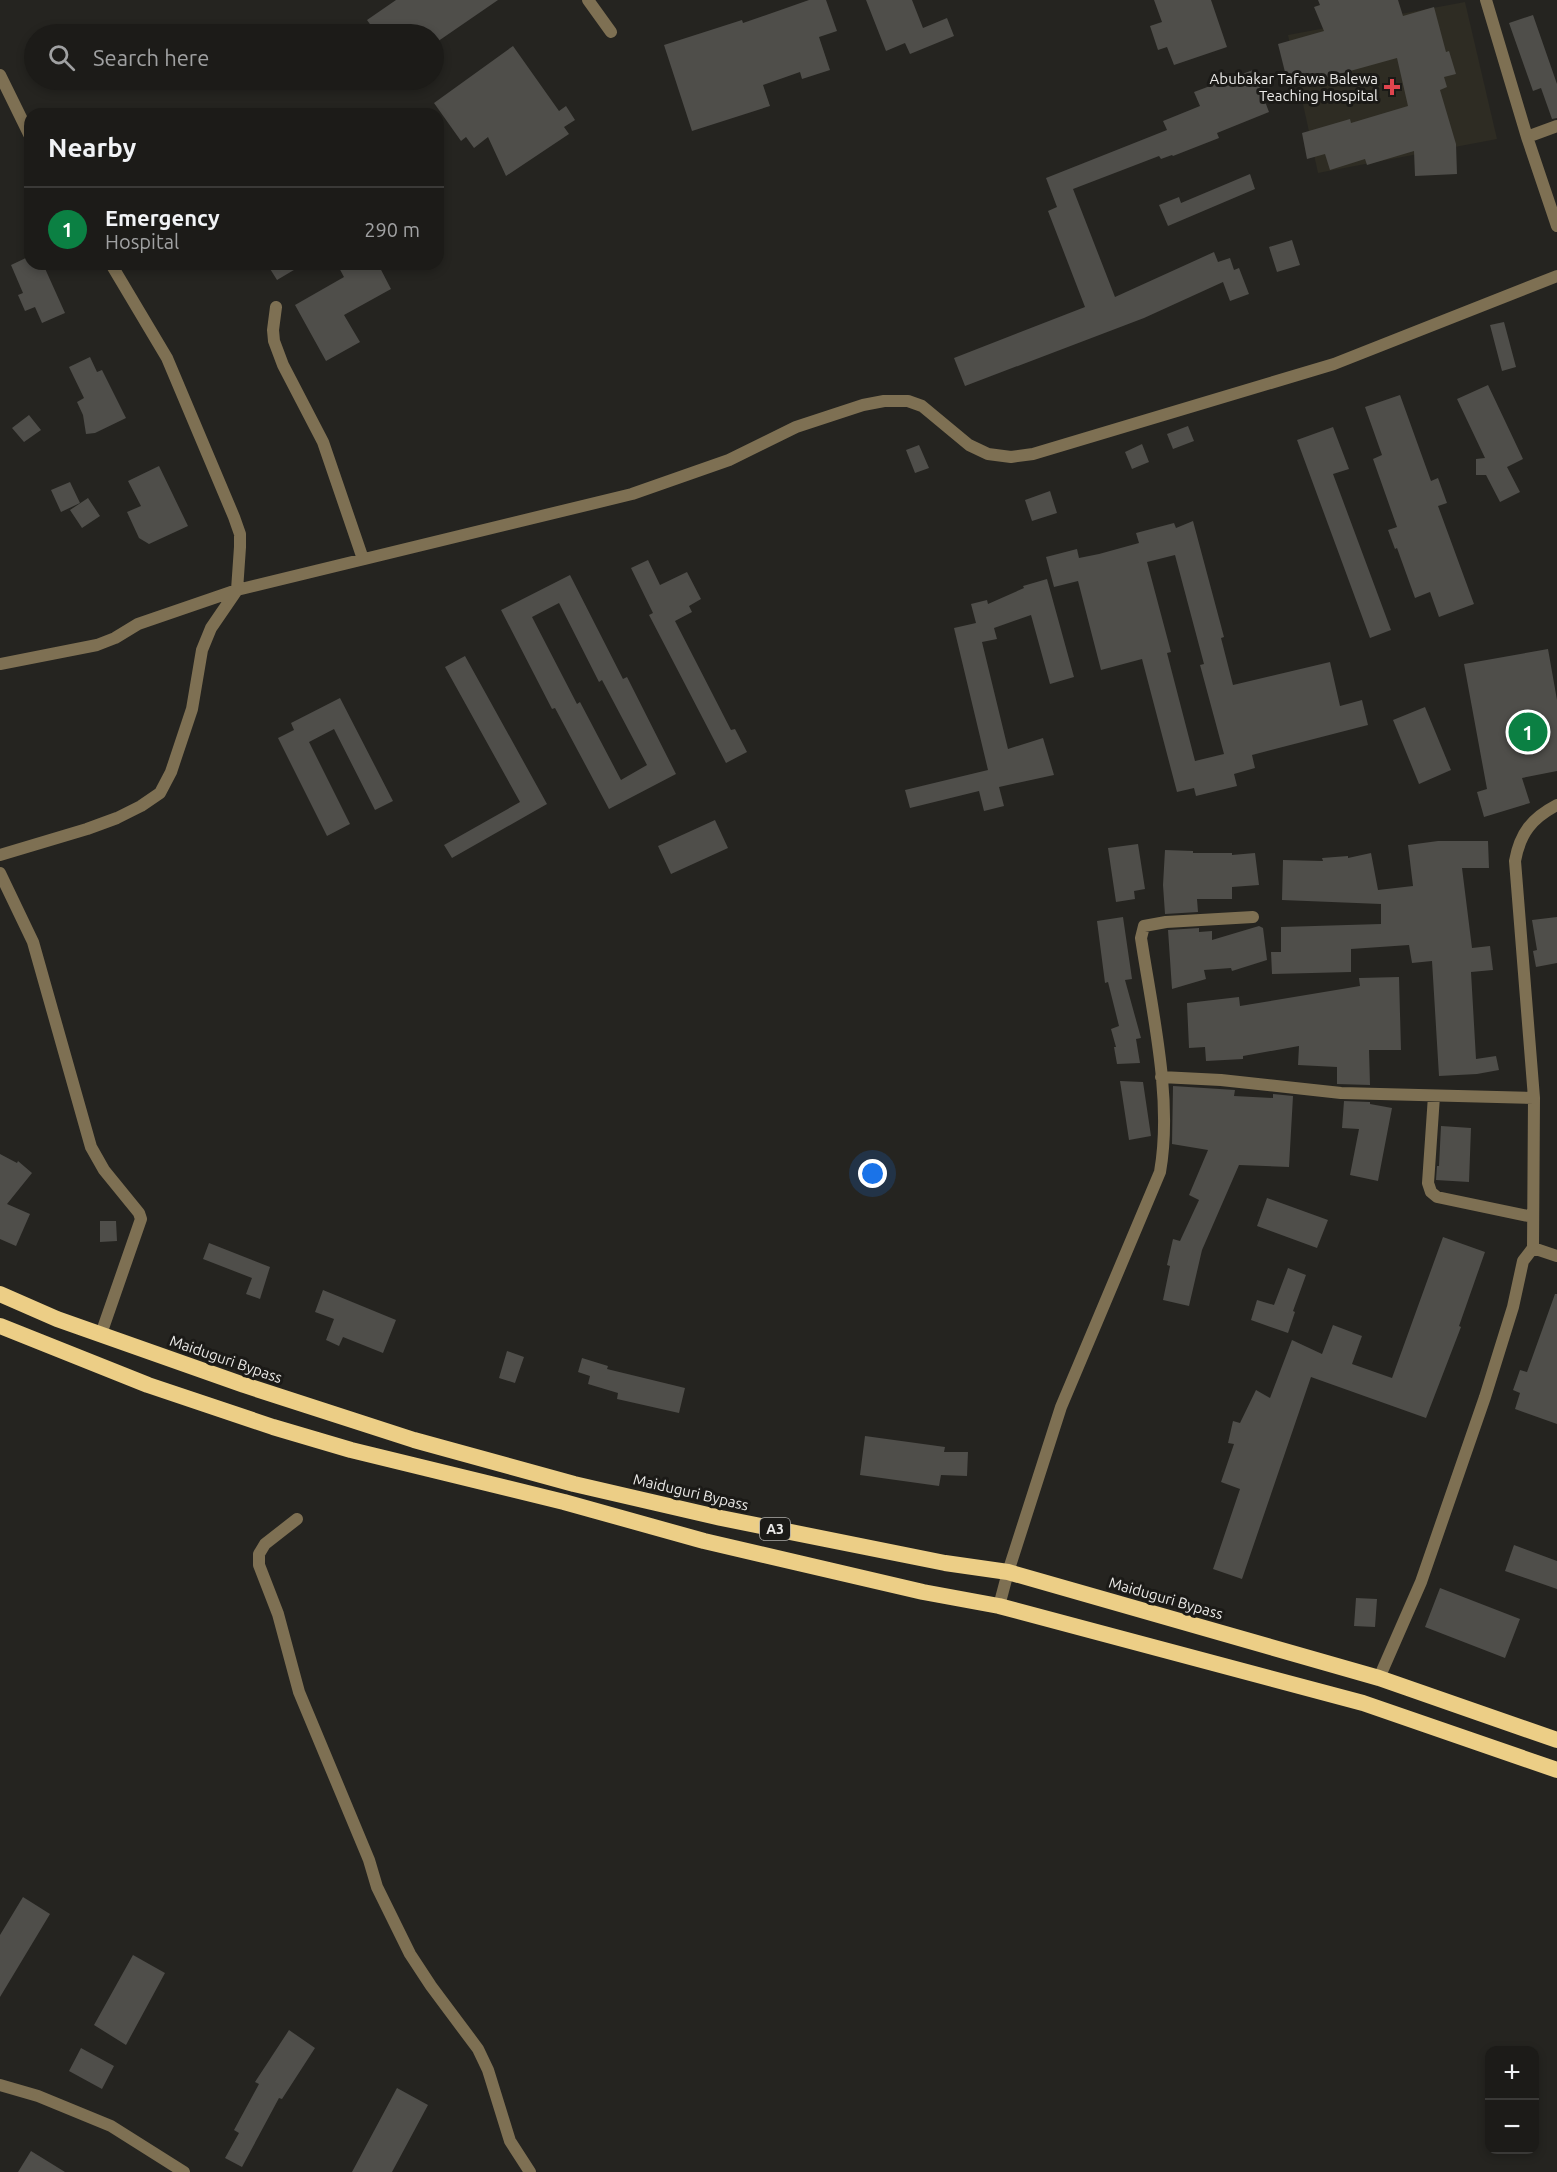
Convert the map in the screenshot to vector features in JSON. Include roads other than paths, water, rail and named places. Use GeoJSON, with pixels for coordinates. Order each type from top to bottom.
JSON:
{"type":"FeatureCollection","features":[{"type":"Feature","properties":{"kind":"highway","name":"Maiduguri Bypass"},"geometry":{"type":"LineString","coordinates":[[0,1294],[57,1318],[244,1385],[414,1440],[574,1484],[721,1518],[945,1563],[1008,1572],[1379,1678],[1557,1740]]}},
{"type":"Feature","properties":{"kind":"highway","name":"A3"},"geometry":{"type":"LineString","coordinates":[[0,1326],[148,1384],[351,1450],[564,1502],[704,1540],[923,1592],[999,1606],[1363,1703],[1557,1770]]}},
{"type":"Feature","properties":{"kind":"street"},"geometry":{"type":"LineString","coordinates":[[588,0],[612,32]]}},
{"type":"Feature","properties":{"kind":"street"},"geometry":{"type":"LineString","coordinates":[[1486,0],[1527,137],[1557,226]]}},
{"type":"Feature","properties":{"kind":"street"},"geometry":{"type":"LineString","coordinates":[[0,75],[24,124]]}},
{"type":"Feature","properties":{"kind":"street"},"geometry":{"type":"LineString","coordinates":[[1527,137],[1557,126]]}},
{"type":"Feature","properties":{"kind":"street"},"geometry":{"type":"LineString","coordinates":[[0,855],[117,818],[160,793],[171,772],[192,709],[202,650],[211,628],[237,590],[240,534],[234,517],[167,358],[115,270]]}},
{"type":"Feature","properties":{"kind":"street"},"geometry":{"type":"LineString","coordinates":[[0,664],[97,645],[115,638],[138,624],[237,590],[644,491],[729,460],[796,427],[884,400],[908,401],[922,406],[969,445],[988,454],[1011,457],[1033,454],[1334,364],[1557,276]]}},
{"type":"Feature","properties":{"kind":"street"},"geometry":{"type":"LineString","coordinates":[[276,307],[274,341],[283,365],[323,442],[363,559]]}},
{"type":"Feature","properties":{"kind":"street"},"geometry":{"type":"LineString","coordinates":[[1379,1678],[1420,1582],[1485,1397],[1513,1307],[1523,1261],[1533,1248],[1534,1098],[1515,861],[1518,845],[1534,819],[1557,805]]}},
{"type":"Feature","properties":{"kind":"street"},"geometry":{"type":"LineString","coordinates":[[0,873],[33,942],[91,1147],[104,1170],[139,1213],[141,1219],[101,1334]]}},
{"type":"Feature","properties":{"kind":"street"},"geometry":{"type":"LineString","coordinates":[[999,1606],[1061,1407],[1160,1172],[1164,1134],[1161,1077],[1141,938],[1144,926],[1166,922],[1253,917]]}},
{"type":"Feature","properties":{"kind":"street"},"geometry":{"type":"LineString","coordinates":[[1161,1077],[1221,1080],[1341,1093],[1534,1098]]}},
{"type":"Feature","properties":{"kind":"street"},"geometry":{"type":"LineString","coordinates":[[1434,1096],[1428,1184],[1431,1192],[1437,1197],[1533,1217]]}},
{"type":"Feature","properties":{"kind":"street"},"geometry":{"type":"LineString","coordinates":[[1533,1248],[1557,1256]]}},
{"type":"Feature","properties":{"kind":"street"},"geometry":{"type":"LineString","coordinates":[[297,1519],[265,1544],[259,1554],[259,1565],[279,1614],[300,1692],[369,1860],[377,1887],[398,1933],[431,1986],[478,2049],[488,2070],[510,2140],[530,2172]]}},
{"type":"Feature","properties":{"kind":"street"},"geometry":{"type":"LineString","coordinates":[[0,2085],[38,2096],[95,2118],[184,2172]]}},
{"type":"Feature","properties":{"kind":"place","name":"Abubakar Tafawa Balewa Teaching Hospital"},"geometry":{"type":"Point","coordinates":[1392,87]}},
{"type":"Feature","properties":{"kind":"place","name":"Emergency"},"geometry":{"type":"Point","coordinates":[1528,732]}}]}
